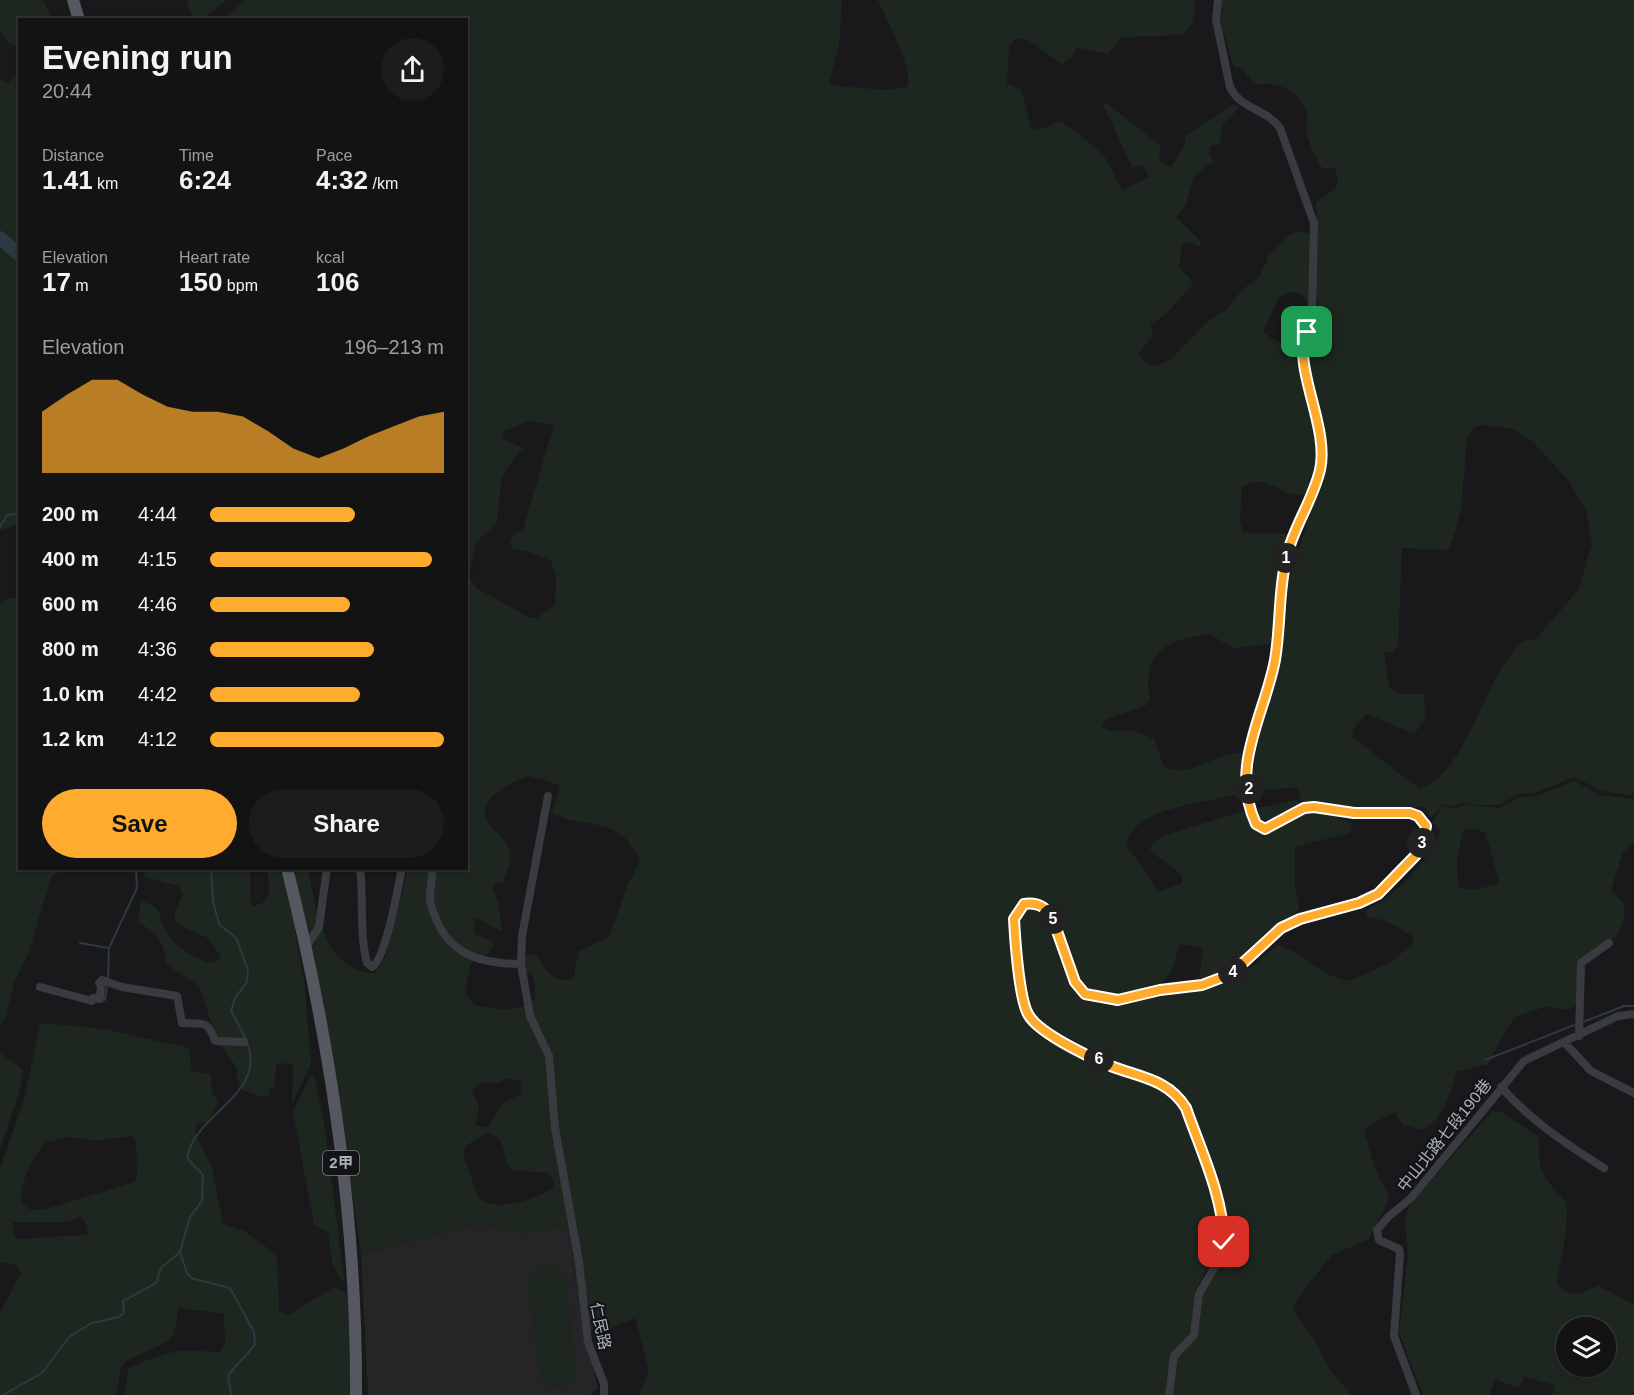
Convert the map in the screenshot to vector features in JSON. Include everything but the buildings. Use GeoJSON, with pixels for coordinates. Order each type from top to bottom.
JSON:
{"type":"FeatureCollection","features":[{"type":"Feature","properties":{"kind":"main road"},"geometry":{"type":"LineString","coordinates":[[73,0],[78,18]]}},
{"type":"Feature","properties":{"kind":"main road","name":"2甲"},"geometry":{"type":"LineString","coordinates":[[287,870],[306,946],[339,1138],[350,1257],[356,1395]]}},
{"type":"Feature","properties":{"kind":"street"},"geometry":{"type":"LineString","coordinates":[[1169,1395],[1174,1356],[1194,1335],[1199,1294],[1214,1268],[1224,1242],[1224,1221],[1219,1204],[1186,1108],[1178,1095],[1146,1076],[1124,1071],[1049,1035],[1034,1023],[1027,1012],[1023,998],[1014,919],[1024,904],[1035,903],[1045,908],[1052,917],[1078,988],[1093,997],[1118,1000],[1160,990],[1218,981],[1231,974],[1281,928],[1300,919],[1359,903],[1378,894],[1416,855],[1422,846],[1426,826],[1418,816],[1410,813],[1354,813],[1314,807],[1304,808],[1265,829],[1260,827],[1254,818],[1247,769],[1251,737],[1276,657],[1280,595],[1287,555],[1319,472],[1322,455],[1319,423],[1302,351],[1312,313],[1314,223],[1281,128],[1275,120],[1242,103],[1234,96],[1230,87],[1216,20],[1218,0]]}},
{"type":"Feature","properties":{"kind":"street","name":"仁民路"},"geometry":{"type":"LineString","coordinates":[[548,796],[522,936],[521,964],[530,1016],[549,1056],[555,1128],[579,1262],[588,1342],[604,1383],[604,1395]]}},
{"type":"Feature","properties":{"kind":"street"},"geometry":{"type":"LineString","coordinates":[[306,946],[319,927],[327,870]]}},
{"type":"Feature","properties":{"kind":"street"},"geometry":{"type":"LineString","coordinates":[[360,870],[364,946],[367,963],[372,967],[376,964],[384,944],[402,870]]}},
{"type":"Feature","properties":{"kind":"street"},"geometry":{"type":"LineString","coordinates":[[432,870],[430,897],[432,909],[447,942],[464,954],[480,959],[521,964]]}},
{"type":"Feature","properties":{"kind":"street"},"geometry":{"type":"LineString","coordinates":[[1579,1036],[1581,963],[1610,943]]}},
{"type":"Feature","properties":{"kind":"street"},"geometry":{"type":"LineString","coordinates":[[40,987],[92,1001],[93,998],[100,999],[101,985],[99,983],[102,980],[122,987],[177,996],[182,1023],[206,1024],[211,1027],[215,1041],[244,1042]]}},
{"type":"Feature","properties":{"kind":"street","name":"中山北路七段190巷"},"geometry":{"type":"LineString","coordinates":[[1416,1395],[1395,1344],[1399,1249],[1379,1240],[1377,1230],[1388,1216],[1411,1198],[1524,1061],[1618,1016],[1634,1014]]}},
{"type":"Feature","properties":{"kind":"street"},"geometry":{"type":"LineString","coordinates":[[1564,1042],[1591,1071],[1634,1093]]}},
{"type":"Feature","properties":{"kind":"street"},"geometry":{"type":"LineString","coordinates":[[1501,1088],[1519,1107],[1566,1144],[1604,1168]]}},
{"type":"Feature","properties":{"kind":"shaded area"},"geometry":{"type":"Polygon","coordinates":[[[0,0],[43,0],[52,18],[18,18],[18,47],[8,43],[0,29],[0,0]]]}},
{"type":"Feature","properties":{"kind":"shaded area"},"geometry":{"type":"Polygon","coordinates":[[[187,0],[227,0],[203,18],[195,18],[190,12],[187,0]]]}},
{"type":"Feature","properties":{"kind":"shaded area"},"geometry":{"type":"Polygon","coordinates":[[[243,0],[842,0],[839,45],[829,82],[835,86],[888,90],[907,87],[907,69],[878,0],[1195,0],[1193,22],[1182,35],[1122,37],[1108,54],[1076,47],[1072,57],[1062,64],[1028,40],[1015,39],[1009,46],[1007,84],[1021,89],[1031,129],[1044,128],[1059,121],[1074,130],[1103,154],[1122,190],[1150,177],[1142,165],[1132,167],[1103,104],[1106,103],[1161,146],[1159,160],[1171,167],[1185,146],[1185,136],[1234,104],[1240,107],[1223,124],[1219,144],[1210,147],[1209,154],[1214,161],[1194,176],[1185,207],[1176,217],[1201,242],[1199,247],[1190,242],[1182,245],[1179,268],[1194,283],[1164,316],[1151,323],[1152,337],[1139,353],[1144,361],[1155,367],[1171,359],[1209,320],[1226,310],[1242,290],[1258,278],[1267,262],[1268,254],[1287,237],[1297,232],[1311,234],[1312,303],[1308,304],[1302,294],[1289,292],[1278,298],[1263,332],[1277,341],[1299,349],[1311,404],[1316,453],[1315,474],[1310,488],[1299,495],[1258,482],[1242,487],[1240,521],[1243,533],[1288,534],[1270,644],[1234,648],[1209,634],[1180,640],[1169,645],[1160,651],[1150,670],[1148,684],[1150,700],[1145,706],[1106,719],[1102,727],[1110,731],[1135,731],[1154,739],[1164,767],[1174,770],[1195,767],[1224,755],[1245,753],[1242,771],[1244,790],[1240,793],[1156,814],[1141,822],[1131,833],[1127,847],[1146,872],[1157,892],[1181,884],[1183,878],[1152,852],[1150,849],[1153,843],[1163,836],[1237,813],[1296,800],[1309,808],[1352,824],[1350,833],[1295,847],[1295,886],[1299,907],[1294,918],[1272,930],[1229,971],[1204,980],[1199,978],[1203,948],[1180,944],[1171,973],[1160,984],[1118,997],[1093,992],[1077,979],[1049,907],[1018,905],[1022,1012],[1032,1025],[1044,1034],[1120,1065],[1173,1097],[1184,1110],[1220,1220],[1220,1242],[1195,1292],[1191,1333],[1173,1354],[1166,1381],[1166,1395],[639,1395],[649,1370],[635,1318],[598,1332],[589,1329],[579,1304],[567,1226],[522,1233],[477,1224],[361,1254],[332,1055],[294,870],[307,870],[317,912],[327,941],[345,963],[358,970],[376,972],[386,955],[408,870],[468,870],[468,18],[226,18],[243,0]],[[528,421],[502,432],[503,439],[523,448],[507,468],[501,481],[497,523],[475,543],[469,579],[478,589],[531,618],[537,618],[555,605],[556,575],[551,561],[530,552],[513,549],[510,543],[514,535],[523,529],[554,425],[528,421]],[[529,776],[497,792],[486,806],[485,814],[488,822],[508,847],[511,859],[503,883],[497,881],[492,888],[498,901],[502,932],[477,918],[474,920],[475,934],[492,941],[493,946],[489,953],[471,964],[465,992],[474,1005],[514,1009],[522,1007],[535,998],[534,977],[525,971],[523,956],[532,954],[537,956],[555,978],[573,979],[579,951],[609,937],[628,884],[640,861],[632,846],[623,836],[613,830],[552,813],[560,788],[557,784],[529,776]],[[508,1078],[498,1083],[483,1082],[472,1090],[479,1107],[476,1126],[488,1127],[503,1103],[522,1093],[520,1081],[508,1078]],[[488,1133],[465,1146],[464,1158],[479,1199],[497,1204],[517,1203],[553,1188],[554,1181],[547,1172],[513,1171],[506,1160],[502,1144],[495,1136],[488,1133]]]}},
{"type":"Feature","properties":{"kind":"shaded area"},"geometry":{"type":"Polygon","coordinates":[[[1222,0],[1634,0],[1634,796],[1602,791],[1574,777],[1535,793],[1519,794],[1499,805],[1477,805],[1464,802],[1453,807],[1444,804],[1431,818],[1424,806],[1398,810],[1311,805],[1301,800],[1298,787],[1260,790],[1253,785],[1253,769],[1259,737],[1281,658],[1289,580],[1324,470],[1326,456],[1306,351],[1308,338],[1319,317],[1314,275],[1318,235],[1316,202],[1335,189],[1338,181],[1335,168],[1322,168],[1312,149],[1306,129],[1308,119],[1302,103],[1289,90],[1281,86],[1264,83],[1255,85],[1241,67],[1234,67],[1221,24],[1222,0]],[[1481,425],[1473,428],[1467,438],[1461,511],[1449,550],[1402,548],[1398,646],[1393,653],[1384,652],[1389,687],[1400,694],[1424,694],[1425,719],[1414,734],[1367,714],[1354,728],[1352,737],[1420,789],[1437,778],[1452,762],[1509,658],[1523,641],[1535,640],[1579,589],[1592,543],[1586,510],[1569,481],[1533,442],[1513,429],[1481,425]]]}},
{"type":"Feature","properties":{"kind":"shaded area"},"geometry":{"type":"Polygon","coordinates":[[[18,74],[18,525],[0,530],[0,80],[8,83],[18,74]]]}},
{"type":"Feature","properties":{"kind":"shaded area"},"geometry":{"type":"Polygon","coordinates":[[[18,597],[18,870],[60,870],[51,877],[28,955],[14,982],[6,1016],[0,1025],[0,605],[7,599],[18,597]]]}},
{"type":"Feature","properties":{"kind":"shaded area"},"geometry":{"type":"Polygon","coordinates":[[[1574,781],[1601,795],[1634,799],[1634,844],[1623,852],[1611,890],[1624,904],[1621,926],[1605,945],[1578,961],[1576,1005],[1569,1010],[1547,1006],[1514,1017],[1487,1065],[1457,1071],[1445,1105],[1430,1125],[1422,1130],[1403,1125],[1395,1112],[1364,1131],[1376,1171],[1389,1197],[1387,1203],[1369,1239],[1332,1255],[1296,1300],[1293,1310],[1317,1344],[1329,1369],[1352,1395],[1173,1395],[1172,1381],[1178,1357],[1198,1335],[1202,1294],[1227,1243],[1189,1108],[1181,1094],[1147,1072],[1125,1068],[1036,1020],[1029,1009],[1017,917],[1025,907],[1043,909],[1049,919],[1069,981],[1079,995],[1100,1004],[1121,1003],[1163,993],[1217,986],[1246,972],[1277,945],[1296,953],[1329,975],[1349,981],[1390,963],[1413,943],[1412,936],[1391,924],[1368,917],[1365,910],[1375,906],[1398,889],[1430,853],[1440,831],[1432,822],[1443,806],[1453,809],[1465,804],[1499,808],[1520,797],[1536,796],[1574,781]],[[1474,829],[1463,830],[1457,861],[1458,887],[1470,890],[1496,885],[1499,881],[1485,832],[1474,829]]]}},
{"type":"Feature","properties":{"kind":"shaded area"},"geometry":{"type":"Polygon","coordinates":[[[143,870],[250,870],[250,901],[253,906],[264,901],[269,892],[267,870],[279,870],[290,900],[305,988],[311,1064],[292,1104],[293,1064],[276,1063],[275,1088],[270,1087],[269,1095],[263,1097],[243,1090],[237,1079],[237,1068],[218,1041],[199,986],[166,964],[164,949],[158,938],[138,922],[141,901],[157,909],[170,937],[186,951],[212,963],[221,958],[220,955],[208,938],[175,921],[174,915],[183,894],[178,886],[145,877],[143,870]]]}},
{"type":"Feature","properties":{"kind":"shaded area"},"geometry":{"type":"Polygon","coordinates":[[[44,1023],[104,1029],[189,1048],[192,1072],[211,1074],[212,1092],[218,1103],[209,1122],[197,1123],[195,1133],[212,1168],[223,1224],[244,1231],[277,1255],[279,1311],[289,1315],[334,1287],[348,1294],[351,1395],[124,1395],[129,1368],[173,1352],[220,1353],[225,1342],[224,1314],[179,1308],[174,1334],[167,1342],[126,1361],[121,1367],[116,1395],[0,1395],[0,1313],[21,1273],[16,1264],[0,1263],[0,1169],[24,1099],[40,1025],[44,1023]],[[132,1136],[93,1141],[71,1137],[46,1142],[27,1173],[23,1186],[24,1205],[32,1210],[46,1209],[135,1182],[137,1177],[136,1140],[132,1136]],[[80,1216],[68,1222],[13,1222],[14,1237],[17,1239],[87,1235],[88,1227],[80,1216]]]}},
{"type":"Feature","properties":{"kind":"shaded area"},"geometry":{"type":"Polygon","coordinates":[[[0,1053],[23,1070],[19,1093],[0,1150],[0,1053]]]}},
{"type":"Feature","properties":{"kind":"shaded area"},"geometry":{"type":"Polygon","coordinates":[[[314,1075],[325,1128],[344,1279],[342,1281],[332,1263],[328,1232],[314,1225],[293,1111],[310,1077],[314,1075]]]}},
{"type":"Feature","properties":{"kind":"shaded area"},"geometry":{"type":"Polygon","coordinates":[[[1492,1111],[1501,1112],[1539,1137],[1541,1167],[1552,1187],[1567,1203],[1566,1231],[1557,1283],[1566,1292],[1576,1294],[1599,1286],[1634,1305],[1634,1395],[1553,1395],[1554,1385],[1525,1377],[1518,1388],[1495,1379],[1489,1395],[1423,1395],[1399,1333],[1408,1255],[1405,1220],[1409,1206],[1492,1111]]]}},
{"type":"Feature","properties":{"kind":"shaded area"},"geometry":{"type":"Polygon","coordinates":[[[477,1224],[522,1233],[567,1226],[579,1304],[598,1388],[590,1395],[368,1395],[361,1254],[477,1224]]]}},
{"type":"Feature","properties":{"kind":"shaded area"},"geometry":{"type":"Polygon","coordinates":[[[542,1266],[557,1267],[566,1278],[576,1377],[568,1385],[560,1388],[551,1387],[541,1381],[527,1285],[534,1273],[542,1266]]]}},
{"type":"Feature","properties":{"kind":"waterway"},"geometry":{"type":"LineString","coordinates":[[0,238],[18,253]]}},
{"type":"Feature","properties":{"kind":"waterway"},"geometry":{"type":"LineString","coordinates":[[0,527],[7,515],[18,513]]}},
{"type":"Feature","properties":{"kind":"waterway"},"geometry":{"type":"LineString","coordinates":[[108,979],[109,948],[137,888],[136,870]]}},
{"type":"Feature","properties":{"kind":"waterway"},"geometry":{"type":"LineString","coordinates":[[211,870],[213,901],[219,924],[236,938],[248,970],[247,982],[235,998],[231,1011],[248,1045],[251,1063],[247,1078],[238,1092],[202,1129],[192,1143],[187,1158],[203,1175],[202,1201],[190,1217],[180,1252],[191,1278],[230,1288],[254,1332],[255,1345],[228,1375],[231,1395]]}},
{"type":"Feature","properties":{"kind":"waterway"},"geometry":{"type":"LineString","coordinates":[[80,943],[109,948]]}},
{"type":"Feature","properties":{"kind":"waterway"},"geometry":{"type":"LineString","coordinates":[[105,1000],[107,985]]}},
{"type":"Feature","properties":{"kind":"waterway"},"geometry":{"type":"LineString","coordinates":[[1583,1022],[1624,1006],[1634,1006]]}},
{"type":"Feature","properties":{"kind":"waterway"},"geometry":{"type":"LineString","coordinates":[[1485,1060],[1577,1024]]}},
{"type":"Feature","properties":{"kind":"waterway"},"geometry":{"type":"LineString","coordinates":[[3,1395],[42,1373],[70,1336],[92,1323],[119,1317],[124,1313],[123,1301],[156,1283],[161,1268],[179,1253]]}},
{"type":"Feature","properties":{"kind":"route"},"geometry":{"type":"LineString","coordinates":[[1224,1242],[1224,1221],[1219,1204],[1186,1108],[1178,1095],[1146,1076],[1124,1071],[1049,1035],[1034,1023],[1027,1012],[1023,998],[1014,919],[1024,904],[1035,903],[1045,908],[1052,917],[1078,988],[1081,992],[1093,997],[1118,1000],[1160,990],[1202,985],[1218,981],[1231,974],[1281,928],[1300,919],[1359,903],[1378,894],[1403,871],[1422,846],[1426,826],[1418,816],[1410,813],[1375,814],[1314,807],[1304,808],[1265,829],[1256,824],[1250,804],[1247,769],[1251,737],[1276,657],[1280,595],[1287,555],[1321,464],[1319,423],[1302,351],[1303,340],[1307,332]]}}]}
